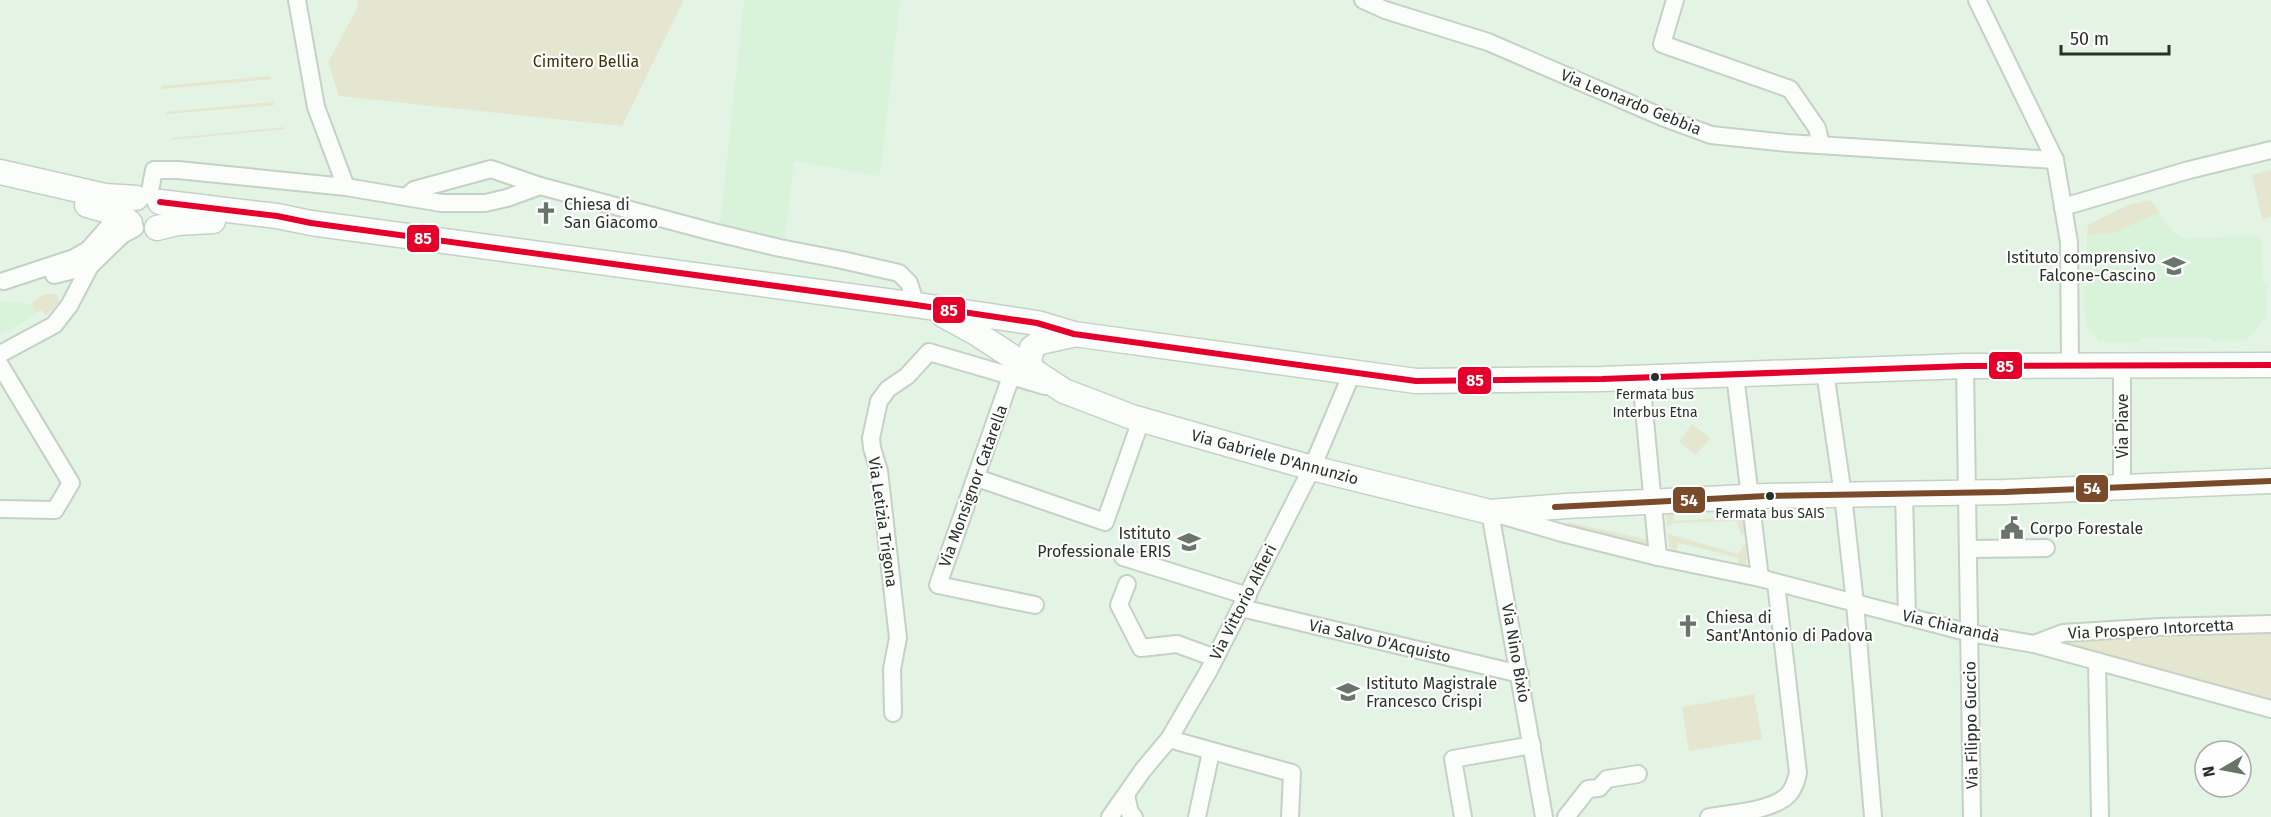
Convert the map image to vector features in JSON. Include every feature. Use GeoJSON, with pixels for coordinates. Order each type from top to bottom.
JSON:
{"type":"FeatureCollection","features":[{"type":"Feature","properties":{"kind":"main road"},"geometry":{"type":"LineString","coordinates":[[0,172],[105,196],[140,211]]}},
{"type":"Feature","properties":{"kind":"main road"},"geometry":{"type":"LineString","coordinates":[[0,186],[140,211],[277,216],[311,223],[922,306],[1036,323],[1074,334],[1416,381],[1631,379],[2070,364],[2271,365]]}},
{"type":"Feature","properties":{"kind":"main road","name":"Via Gabriele D'Annunzio"},"geometry":{"type":"LineString","coordinates":[[922,306],[976,333],[1020,370],[1064,391],[1141,420],[1312,468],[1490,512],[1758,497],[1968,493],[2271,481]]}},
{"type":"Feature","properties":{"kind":"main road"},"geometry":{"type":"LineString","coordinates":[[1020,370],[1029,361],[1032,348],[1040,342],[1074,334]]}},
{"type":"Feature","properties":{"kind":"street"},"geometry":{"type":"LineString","coordinates":[[297,0],[316,107],[346,187]]}},
{"type":"Feature","properties":{"kind":"street","name":"Via Leonardo Gebbia"},"geometry":{"type":"LineString","coordinates":[[1363,0],[1385,10],[1488,42],[1662,117],[1711,135],[1821,145],[2055,160]]}},
{"type":"Feature","properties":{"kind":"street"},"geometry":{"type":"LineString","coordinates":[[1675,0],[1662,44],[1790,89],[1817,128],[1821,145]]}},
{"type":"Feature","properties":{"kind":"street"},"geometry":{"type":"LineString","coordinates":[[1977,0],[2055,160],[2068,223],[2070,364]]}},
{"type":"Feature","properties":{"kind":"street"},"geometry":{"type":"LineString","coordinates":[[2063,207],[2189,170],[2271,150]]}},
{"type":"Feature","properties":{"kind":"street"},"geometry":{"type":"LineString","coordinates":[[406,197],[414,190],[491,169],[540,186],[780,248],[899,273],[909,283],[922,306]]}},
{"type":"Feature","properties":{"kind":"street"},"geometry":{"type":"LineString","coordinates":[[0,354],[54,325],[69,306],[90,266],[122,235],[140,211],[154,170],[178,170],[346,187],[441,203],[485,202],[507,198],[540,186]]}},
{"type":"Feature","properties":{"kind":"street"},"geometry":{"type":"LineString","coordinates":[[2,282],[81,254],[140,211]]}},
{"type":"Feature","properties":{"kind":"street"},"geometry":{"type":"LineString","coordinates":[[2,282],[51,276],[90,266]]}},
{"type":"Feature","properties":{"kind":"street","name":"Via Letizia Trigona"},"geometry":{"type":"LineString","coordinates":[[892,713],[892,669],[898,638],[879,471],[872,448],[879,401],[888,388],[907,376],[929,352],[1020,370]]}},
{"type":"Feature","properties":{"kind":"street"},"geometry":{"type":"LineString","coordinates":[[0,365],[71,483],[55,510],[0,508]]}},
{"type":"Feature","properties":{"kind":"street","name":"Via Piave"},"geometry":{"type":"LineString","coordinates":[[2122,365],[2122,487]]}},
{"type":"Feature","properties":{"kind":"street","name":"Via Filippo Guccio"},"geometry":{"type":"LineString","coordinates":[[1965,366],[1972,817]]}},
{"type":"Feature","properties":{"kind":"street","name":"Via Monsignor Catarella"},"geometry":{"type":"LineString","coordinates":[[1020,370],[976,478],[938,585],[1035,605]]}},
{"type":"Feature","properties":{"kind":"street"},"geometry":{"type":"LineString","coordinates":[[1825,372],[1855,603],[1873,817]]}},
{"type":"Feature","properties":{"kind":"street","name":"Via Vittorio Alfieri"},"geometry":{"type":"LineString","coordinates":[[1110,817],[1169,739],[1215,658],[1363,374]]}},
{"type":"Feature","properties":{"kind":"street"},"geometry":{"type":"LineString","coordinates":[[1709,817],[1763,812],[1789,795],[1798,773],[1768,580],[1743,375]]}},
{"type":"Feature","properties":{"kind":"street"},"geometry":{"type":"LineString","coordinates":[[1631,379],[1644,503],[1658,557]]}},
{"type":"Feature","properties":{"kind":"street"},"geometry":{"type":"LineString","coordinates":[[976,478],[1105,522],[1141,420]]}},
{"type":"Feature","properties":{"kind":"street"},"geometry":{"type":"LineString","coordinates":[[1904,493],[1906,616]]}},
{"type":"Feature","properties":{"kind":"street","name":"Via Chiarandà"},"geometry":{"type":"LineString","coordinates":[[1490,512],[1658,557],[1768,580],[1970,633],[2034,644],[2271,709]]}},
{"type":"Feature","properties":{"kind":"street","name":"Via Nino Bixio"},"geometry":{"type":"LineString","coordinates":[[1490,512],[1544,817]]}},
{"type":"Feature","properties":{"kind":"street"},"geometry":{"type":"LineString","coordinates":[[1968,549],[2046,548]]}},
{"type":"Feature","properties":{"kind":"street","name":"Via Salvo D'Acquisto"},"geometry":{"type":"LineString","coordinates":[[1123,557],[1244,602],[1520,674]]}},
{"type":"Feature","properties":{"kind":"street"},"geometry":{"type":"LineString","coordinates":[[1127,584],[1119,605],[1141,648],[1178,644],[1215,658]]}},
{"type":"Feature","properties":{"kind":"street","name":"Via Prospero Intorcetta"},"geometry":{"type":"LineString","coordinates":[[2034,644],[2063,633],[2160,627],[2271,624]]}},
{"type":"Feature","properties":{"kind":"street"},"geometry":{"type":"LineString","coordinates":[[2097,661],[2100,817]]}},
{"type":"Feature","properties":{"kind":"street"},"geometry":{"type":"LineString","coordinates":[[1169,739],[1292,773],[1290,817]]}},
{"type":"Feature","properties":{"kind":"street"},"geometry":{"type":"LineString","coordinates":[[1463,817],[1453,759],[1532,745]]}},
{"type":"Feature","properties":{"kind":"street"},"geometry":{"type":"LineString","coordinates":[[1197,817],[1211,752]]}},
{"type":"Feature","properties":{"kind":"street"},"geometry":{"type":"LineString","coordinates":[[1566,817],[1588,789],[1599,788],[1607,779],[1638,774]]}},
{"type":"Feature","properties":{"kind":"street"},"geometry":{"type":"LineString","coordinates":[[1540,794],[1547,809],[1554,817]]}},
{"type":"Feature","properties":{"kind":"street"},"geometry":{"type":"LineString","coordinates":[[1126,795],[1130,813],[1134,817]]}},
{"type":"Feature","properties":{"kind":"shaded area"},"geometry":{"type":"Polygon","coordinates":[[[744,0],[900,0],[880,176],[794,161],[785,238],[755,235],[720,226],[744,0]]]}},
{"type":"Feature","properties":{"kind":"shaded area","name":"Istituto comprensivo Falcone-Cascino"},"geometry":{"type":"Polygon","coordinates":[[[2160,213],[2172,231],[2184,238],[2261,236],[2263,284],[2267,285],[2266,319],[2261,319],[2262,322],[2250,337],[2247,337],[2247,340],[2140,338],[2139,342],[2105,343],[2104,338],[2101,341],[2086,326],[2083,286],[2087,286],[2087,235],[2113,233],[2160,213]]]}},
{"type":"Feature","properties":{"kind":"shaded area"},"geometry":{"type":"Polygon","coordinates":[[[0,301],[31,304],[36,313],[0,335],[0,301]]]}},
{"type":"Feature","properties":{"kind":"green space","name":"Cimitero Bellia"},"geometry":{"type":"Polygon","coordinates":[[[358,0],[684,0],[622,126],[339,96],[328,62],[357,9],[358,0]]]}},
{"type":"Feature","properties":{"kind":"green space"},"geometry":{"type":"Polygon","coordinates":[[[271,76],[271,79],[162,89],[161,86],[271,76]]]}},
{"type":"Feature","properties":{"kind":"green space"},"geometry":{"type":"Polygon","coordinates":[[[274,102],[274,105],[166,114],[166,112],[274,102]]]}},
{"type":"Feature","properties":{"kind":"green space"},"geometry":{"type":"Polygon","coordinates":[[[284,127],[285,129],[171,140],[171,138],[284,127]]]}},
{"type":"Feature","properties":{"kind":"green space"},"geometry":{"type":"Polygon","coordinates":[[[2271,170],[2271,217],[2262,219],[2252,175],[2271,170]]]}},
{"type":"Feature","properties":{"kind":"green space"},"geometry":{"type":"Polygon","coordinates":[[[2150,200],[2160,213],[2113,233],[2087,235],[2088,225],[2128,205],[2150,200]]]}},
{"type":"Feature","properties":{"kind":"green space"},"geometry":{"type":"Polygon","coordinates":[[[44,294],[56,294],[60,301],[46,316],[42,310],[36,313],[31,304],[44,294]]]}},
{"type":"Feature","properties":{"kind":"green space"},"geometry":{"type":"Polygon","coordinates":[[[1692,424],[1710,438],[1696,455],[1679,442],[1692,424]]]}},
{"type":"Feature","properties":{"kind":"green space"},"geometry":{"type":"Polygon","coordinates":[[[1736,507],[1741,507],[1745,534],[1741,535],[1736,521],[1673,523],[1667,526],[1666,513],[1669,510],[1673,510],[1674,521],[1736,517],[1736,507]]]}},
{"type":"Feature","properties":{"kind":"green space"},"geometry":{"type":"Polygon","coordinates":[[[1569,522],[1644,539],[1647,538],[1646,532],[1650,532],[1650,542],[1646,544],[1568,525],[1569,522]]]}},
{"type":"Feature","properties":{"kind":"green space"},"geometry":{"type":"Polygon","coordinates":[[[1668,534],[1739,554],[1743,545],[1746,545],[1747,567],[1737,567],[1739,558],[1679,543],[1675,552],[1669,547],[1668,534]]]}},
{"type":"Feature","properties":{"kind":"green space"},"geometry":{"type":"Polygon","coordinates":[[[2271,633],[2271,702],[2065,644],[2067,642],[2271,633]]]}},
{"type":"Feature","properties":{"kind":"green space"},"geometry":{"type":"Polygon","coordinates":[[[1754,694],[1762,739],[1689,751],[1682,707],[1754,694]]]}},
{"type":"Feature","properties":{"kind":"transit line","name":"85"},"geometry":{"type":"LineString","coordinates":[[160,202],[277,216],[311,223],[916,305],[1037,323],[1074,334],[1416,381],[1602,379],[1965,366],[2271,365]]}},
{"type":"Feature","properties":{"kind":"transit line","name":"54"},"geometry":{"type":"LineString","coordinates":[[1555,507],[1766,496],[2005,492],[2271,481]]}},
{"type":"Feature","properties":{"kind":"place","name":"Chiesa di San Giacomo"},"geometry":{"type":"Point","coordinates":[546,213]}},
{"type":"Feature","properties":{"kind":"place","name":"Istituto comprensivo Falcone-Cascino"},"geometry":{"type":"Point","coordinates":[2174,266]}},
{"type":"Feature","properties":{"kind":"place","name":"Fermata bus Interbus Etna"},"geometry":{"type":"Point","coordinates":[1655,377]}},
{"type":"Feature","properties":{"kind":"place","name":"Fermata bus SAIS"},"geometry":{"type":"Point","coordinates":[1770,496]}},
{"type":"Feature","properties":{"kind":"place","name":"Corpo Forestale"},"geometry":{"type":"Point","coordinates":[2012,528]}},
{"type":"Feature","properties":{"kind":"place","name":"Istituto Professionale ERIS"},"geometry":{"type":"Point","coordinates":[1189,542]}},
{"type":"Feature","properties":{"kind":"place","name":"Chiesa di Sant'Antonio di Padova"},"geometry":{"type":"Point","coordinates":[1688,626]}},
{"type":"Feature","properties":{"kind":"place","name":"Istituto Magistrale Francesco Crispi"},"geometry":{"type":"Point","coordinates":[1348,692]}}]}
